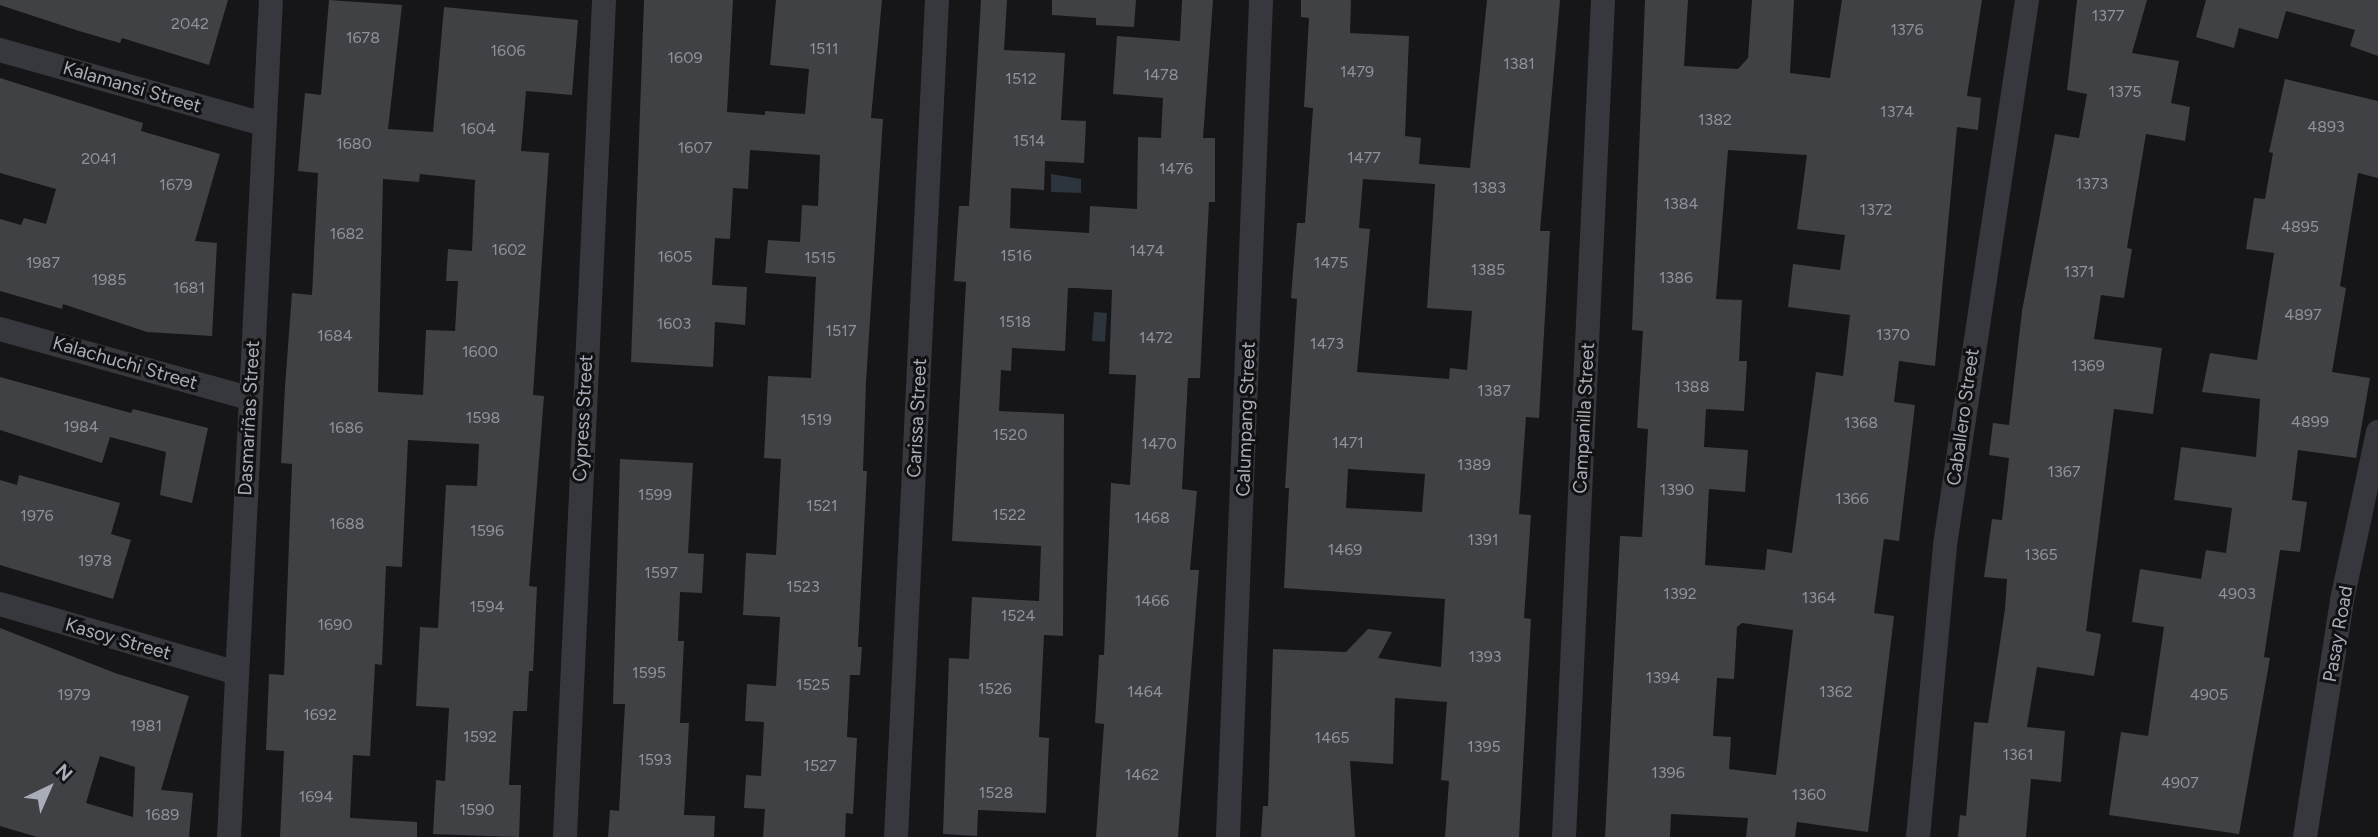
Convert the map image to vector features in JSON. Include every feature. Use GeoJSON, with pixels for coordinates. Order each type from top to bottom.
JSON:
{"type":"FeatureCollection","features":[{"type":"Feature","properties":{"kind":"street","name":"Dasmariñas Street"},"geometry":{"type":"LineString","coordinates":[[229,837],[271,0]]}},
{"type":"Feature","properties":{"kind":"street","name":"Cypress Street"},"geometry":{"type":"LineString","coordinates":[[565,837],[604,0]]}},
{"type":"Feature","properties":{"kind":"street","name":"Carissa Street"},"geometry":{"type":"LineString","coordinates":[[896,837],[937,0]]}},
{"type":"Feature","properties":{"kind":"street","name":"Calumpang Street"},"geometry":{"type":"LineString","coordinates":[[1228,837],[1261,0]]}},
{"type":"Feature","properties":{"kind":"street","name":"Campanilla Street"},"geometry":{"type":"LineString","coordinates":[[1564,837],[1603,0]]}},
{"type":"Feature","properties":{"kind":"street","name":"Caballero Street"},"geometry":{"type":"LineString","coordinates":[[1918,837],[1945,545],[2027,0]]}},
{"type":"Feature","properties":{"kind":"street","name":"Kalamansi Street"},"geometry":{"type":"LineString","coordinates":[[0,50],[264,124]]}},
{"type":"Feature","properties":{"kind":"street","name":"Kalachuchi Street"},"geometry":{"type":"LineString","coordinates":[[0,329],[250,398]]}},
{"type":"Feature","properties":{"kind":"street","name":"Pasay Road"},"geometry":{"type":"LineString","coordinates":[[2305,837],[2342,600],[2378,432]]}},
{"type":"Feature","properties":{"kind":"street","name":"Kasoy Street"},"geometry":{"type":"LineString","coordinates":[[0,604],[237,673]]}},
{"type":"Feature","properties":{"kind":"shaded area"},"geometry":{"type":"Polygon","coordinates":[[[1051,174],[1081,179],[1081,193],[1051,192],[1051,174]]]}},
{"type":"Feature","properties":{"kind":"shaded area"},"geometry":{"type":"Polygon","coordinates":[[[1094,312],[1107,313],[1105,342],[1092,341],[1094,312]]]}},
{"type":"Feature","properties":{"kind":"building"},"geometry":{"type":"Polygon","coordinates":[[[0,0],[228,0],[209,65],[122,38],[120,43],[79,31],[0,5],[0,0]]]}},
{"type":"Feature","properties":{"kind":"building"},"geometry":{"type":"Polygon","coordinates":[[[329,0],[402,5],[388,129],[433,132],[444,7],[578,20],[572,95],[526,91],[521,151],[549,153],[533,395],[544,396],[529,586],[537,587],[533,671],[529,671],[527,711],[513,711],[509,785],[521,785],[519,837],[433,834],[436,780],[445,781],[449,708],[416,706],[420,627],[438,628],[446,485],[477,486],[479,444],[408,440],[402,567],[386,566],[382,665],[375,664],[370,756],[353,755],[350,818],[417,822],[417,837],[280,837],[284,751],[266,750],[269,674],[284,675],[292,464],[281,463],[292,293],[312,295],[318,173],[298,171],[305,93],[321,95],[329,0]],[[420,174],[419,182],[383,179],[378,392],[423,395],[426,330],[455,331],[458,281],[446,281],[448,249],[472,251],[475,180],[420,174]]]}},
{"type":"Feature","properties":{"kind":"building"},"geometry":{"type":"Polygon","coordinates":[[[644,0],[733,0],[727,112],[765,115],[765,111],[805,114],[809,69],[770,65],[776,0],[882,0],[871,118],[883,119],[866,382],[863,471],[867,471],[858,647],[862,647],[860,675],[850,675],[847,737],[857,738],[853,814],[846,813],[845,837],[763,837],[765,809],[744,808],[746,775],[761,776],[764,722],[745,721],[747,684],[776,686],[780,617],[743,615],[746,553],[776,555],[781,459],[764,458],[768,376],[811,378],[816,277],[765,273],[768,240],[800,242],[802,205],[818,206],[820,155],[750,150],[748,189],[733,188],[730,239],[715,238],[712,285],[747,287],[745,325],[715,322],[713,367],[631,362],[644,0]]]}},
{"type":"Feature","properties":{"kind":"building"},"geometry":{"type":"Polygon","coordinates":[[[981,0],[1007,0],[1004,50],[1065,53],[1061,120],[1086,121],[1084,163],[1045,161],[1044,190],[1011,188],[1010,228],[1089,233],[1090,206],[1137,209],[1138,137],[1161,138],[1163,98],[1113,94],[1117,36],[1180,41],[1182,0],[1213,0],[1203,138],[1215,138],[1215,202],[1209,202],[1200,378],[1188,378],[1182,489],[1197,491],[1190,570],[1199,570],[1178,837],[1096,837],[1104,724],[1095,723],[1099,655],[1104,655],[1111,483],[1130,485],[1136,375],[1109,374],[1112,290],[1075,288],[1068,288],[1065,351],[1012,348],[1011,371],[1001,370],[999,411],[1064,414],[1063,636],[1044,635],[1039,737],[1049,738],[1046,813],[978,810],[977,836],[943,834],[949,658],[969,659],[972,597],[1039,601],[1041,546],[952,541],[966,282],[954,281],[959,206],[969,206],[981,0]]]}},
{"type":"Feature","properties":{"kind":"building"},"geometry":{"type":"Polygon","coordinates":[[[1052,0],[1136,0],[1134,27],[1096,25],[1096,18],[1052,15],[1052,0]]]}},
{"type":"Feature","properties":{"kind":"building"},"geometry":{"type":"Polygon","coordinates":[[[1301,0],[1351,0],[1350,33],[1409,36],[1405,136],[1421,138],[1419,164],[1470,168],[1487,0],[1560,0],[1540,231],[1550,231],[1539,418],[1526,417],[1519,514],[1531,515],[1524,618],[1531,619],[1519,837],[1445,837],[1449,781],[1441,780],[1447,702],[1395,698],[1393,764],[1350,761],[1355,837],[1261,837],[1263,806],[1268,806],[1273,649],[1346,652],[1368,629],[1392,632],[1378,658],[1441,667],[1445,599],[1284,588],[1289,488],[1285,488],[1297,299],[1291,298],[1297,223],[1305,223],[1313,108],[1304,107],[1309,18],[1301,17],[1301,0]],[[1363,179],[1359,228],[1370,229],[1357,372],[1449,379],[1450,368],[1467,370],[1472,311],[1427,308],[1435,184],[1363,179]],[[1348,469],[1346,508],[1422,512],[1425,474],[1348,469]]]}},
{"type":"Feature","properties":{"kind":"building"},"geometry":{"type":"Polygon","coordinates":[[[1645,0],[1688,0],[1684,66],[1738,69],[1748,58],[1752,0],[1794,0],[1790,73],[1830,78],[1842,0],[1982,0],[1967,96],[1981,98],[1978,130],[1957,127],[1935,366],[1899,361],[1894,402],[1915,405],[1899,541],[1884,539],[1874,613],[1894,616],[1868,832],[1797,822],[1795,837],[1746,837],[1748,818],[1671,814],[1670,837],[1605,837],[1620,536],[1642,537],[1648,429],[1637,428],[1643,331],[1632,330],[1645,0]],[[1728,150],[1716,299],[1742,300],[1739,361],[1747,361],[1744,411],[1706,409],[1704,447],[1748,450],[1745,492],[1709,489],[1705,565],[1765,570],[1767,549],[1792,553],[1816,372],[1843,376],[1850,315],[1788,307],[1793,264],[1840,270],[1845,235],[1797,229],[1807,155],[1728,150]],[[1742,623],[1737,627],[1734,679],[1717,678],[1713,736],[1731,737],[1729,769],[1776,775],[1793,630],[1742,623]]]}},
{"type":"Feature","properties":{"kind":"building"},"geometry":{"type":"Polygon","coordinates":[[[2077,0],[2147,0],[2132,53],[2179,61],[2171,103],[2190,107],[2185,141],[2146,134],[2127,248],[2132,249],[2124,298],[2101,295],[2094,339],[2162,348],[2153,414],[2114,409],[2086,631],[2101,634],[2094,676],[2037,667],[2027,727],[2065,731],[2061,782],[2031,779],[2026,837],[1958,837],[1960,815],[1966,816],[1974,722],[1988,723],[2005,609],[2007,579],[1984,577],[1992,519],[2002,520],[2009,458],[1989,455],[1993,423],[2009,425],[2022,311],[2055,134],[2079,138],[2087,94],[2067,90],[2077,0]]]}},
{"type":"Feature","properties":{"kind":"building"},"geometry":{"type":"Polygon","coordinates":[[[2206,0],[2378,0],[2378,56],[2350,46],[2355,30],[2286,11],[2278,39],[2239,28],[2234,48],[2196,37],[2206,0]]]}},
{"type":"Feature","properties":{"kind":"building"},"geometry":{"type":"Polygon","coordinates":[[[0,78],[143,123],[141,131],[220,154],[195,241],[217,243],[212,336],[147,332],[63,304],[62,309],[0,291],[0,219],[21,225],[24,218],[46,224],[56,189],[0,173],[0,78]]]}},
{"type":"Feature","properties":{"kind":"building"},"geometry":{"type":"Polygon","coordinates":[[[2285,79],[2378,101],[2378,178],[2358,173],[2340,286],[2346,288],[2332,372],[2370,378],[2356,458],[2298,450],[2292,500],[2307,502],[2300,552],[2280,550],[2264,657],[2270,658],[2239,834],[2109,815],[2121,732],[2148,736],[2164,627],[2132,622],[2140,569],[2201,579],[2206,550],[2226,553],[2232,508],[2174,500],[2181,447],[2256,457],[2260,399],[2202,392],[2210,353],[2257,360],[2274,253],[2246,249],[2254,198],[2265,199],[2273,153],[2269,152],[2285,79]]]}},
{"type":"Feature","properties":{"kind":"building"},"geometry":{"type":"Polygon","coordinates":[[[0,377],[131,413],[133,409],[208,428],[192,503],[160,495],[166,452],[110,437],[102,463],[0,430],[0,377]]]}},
{"type":"Feature","properties":{"kind":"building"},"geometry":{"type":"Polygon","coordinates":[[[620,459],[693,463],[688,553],[704,554],[702,593],[680,592],[678,641],[684,641],[680,723],[689,723],[684,815],[715,816],[714,837],[608,837],[610,810],[619,811],[625,704],[613,704],[620,459]]]}},
{"type":"Feature","properties":{"kind":"building"},"geometry":{"type":"Polygon","coordinates":[[[19,475],[120,503],[111,534],[131,540],[113,599],[0,565],[0,480],[17,485],[19,475]]]}},
{"type":"Feature","properties":{"kind":"building"},"geometry":{"type":"Polygon","coordinates":[[[0,628],[115,673],[189,696],[161,790],[193,793],[189,837],[37,837],[0,826],[0,628]],[[100,756],[86,803],[133,817],[135,767],[100,756]]]}}]}
